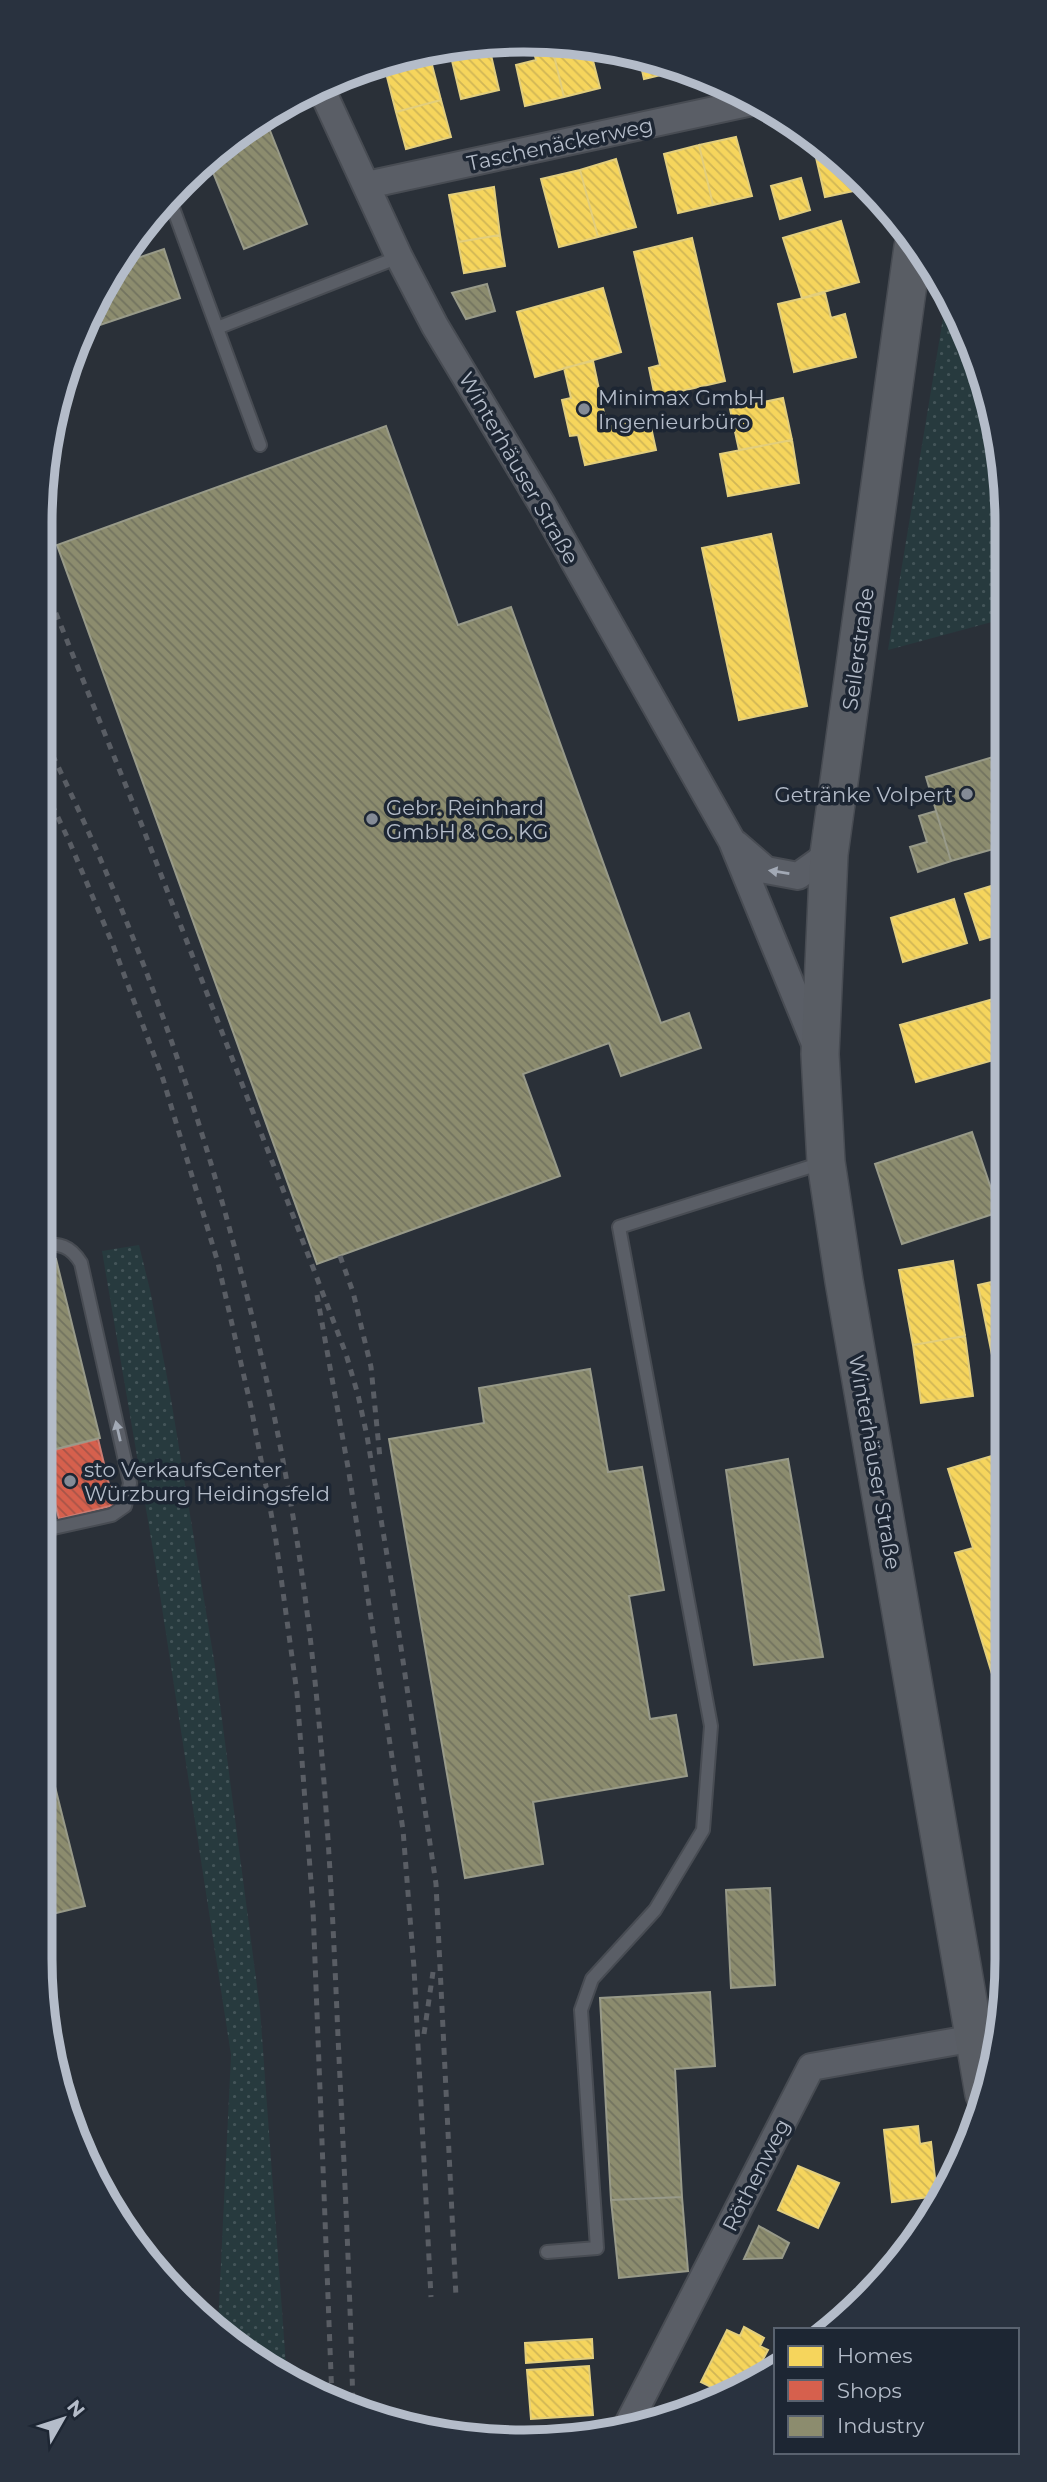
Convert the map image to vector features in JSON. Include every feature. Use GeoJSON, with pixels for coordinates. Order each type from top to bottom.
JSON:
{"type":"FeatureCollection","features":[{"type":"Feature","properties":{"kind":"main road","name":"Seilerstraße"},"geometry":{"type":"LineString","coordinates":[[820,1054],[829,854],[912,257]]}},
{"type":"Feature","properties":{"kind":"main road","name":"Winterhäuser Straße"},"geometry":{"type":"LineString","coordinates":[[820,1054],[826,1162],[844,1282],[980,2070]]}},
{"type":"Feature","properties":{"kind":"street","name":"Winterhäuser Straße"},"geometry":{"type":"LineString","coordinates":[[325,96],[399,257],[435,326],[543,506],[732,841],[820,1054]]}},
{"type":"Feature","properties":{"kind":"street","name":"Taschenäckerweg"},"geometry":{"type":"LineString","coordinates":[[367,186],[739,105]]}},
{"type":"Feature","properties":{"kind":"street","name":"Winterhäuser Straße"},"geometry":{"type":"LineString","coordinates":[[732,841],[766,870],[797,876],[829,854]]}},
{"type":"Feature","properties":{"kind":"street","name":"Röthenweg"},"geometry":{"type":"LineString","coordinates":[[632,2416],[811,2067],[975,2038]]}},
{"type":"Feature","properties":{"kind":"lane"},"geometry":{"type":"LineString","coordinates":[[173,208],[260,445]]}},
{"type":"Feature","properties":{"kind":"lane"},"geometry":{"type":"LineString","coordinates":[[217,328],[399,257]]}},
{"type":"Feature","properties":{"kind":"lane"},"geometry":{"type":"LineString","coordinates":[[547,2252],[597,2248],[581,2010],[592,1979],[655,1910],[703,1830],[711,1726],[619,1227],[826,1162]]}},
{"type":"Feature","properties":{"kind":"lane"},"geometry":{"type":"LineString","coordinates":[[52,1244],[62,1244],[73,1251],[81,1263],[130,1483],[125,1506],[112,1515],[52,1528]]}},
{"type":"Feature","properties":{"kind":"green space"},"geometry":{"type":"Polygon","coordinates":[[[944,312],[970,372],[990,462],[995,524],[995,621],[888,650],[944,312]]]}},
{"type":"Feature","properties":{"kind":"green space"},"geometry":{"type":"Polygon","coordinates":[[[139,1245],[169,1387],[215,1666],[260,2009],[286,2365],[218,2317],[231,2055],[154,1556],[102,1251],[139,1245]]]}},
{"type":"Feature","properties":{"kind":"building: Homes"},"geometry":{"type":"Polygon","coordinates":[[[534,53],[554,54],[564,97],[525,106],[516,65],[536,60],[534,53]]]}},
{"type":"Feature","properties":{"kind":"building: Homes"},"geometry":{"type":"Polygon","coordinates":[[[491,54],[499,90],[461,99],[452,59],[491,54]]]}},
{"type":"Feature","properties":{"kind":"building: Homes"},"geometry":{"type":"Polygon","coordinates":[[[554,54],[592,58],[600,88],[564,97],[554,54]]]}},
{"type":"Feature","properties":{"kind":"building: Homes"},"geometry":{"type":"Polygon","coordinates":[[[431,62],[441,100],[396,112],[386,73],[431,62]]]}},
{"type":"Feature","properties":{"kind":"building: Homes"},"geometry":{"type":"Polygon","coordinates":[[[642,68],[664,74],[644,79],[642,68]]]}},
{"type":"Feature","properties":{"kind":"building: Homes"},"geometry":{"type":"Polygon","coordinates":[[[441,100],[451,137],[406,149],[396,112],[441,100]]]}},
{"type":"Feature","properties":{"kind":"building: Homes"},"geometry":{"type":"Polygon","coordinates":[[[736,137],[752,196],[713,205],[699,145],[736,137]]]}},
{"type":"Feature","properties":{"kind":"building: Homes"},"geometry":{"type":"Polygon","coordinates":[[[699,145],[713,205],[678,213],[664,154],[699,145]]]}},
{"type":"Feature","properties":{"kind":"building: Homes"},"geometry":{"type":"Polygon","coordinates":[[[815,154],[857,190],[825,197],[815,154]]]}},
{"type":"Feature","properties":{"kind":"building: Homes"},"geometry":{"type":"Polygon","coordinates":[[[616,159],[636,227],[598,237],[580,170],[616,159]]]}},
{"type":"Feature","properties":{"kind":"building: Homes"},"geometry":{"type":"Polygon","coordinates":[[[580,170],[598,237],[559,247],[541,179],[580,170]]]}},
{"type":"Feature","properties":{"kind":"building: Homes"},"geometry":{"type":"Polygon","coordinates":[[[801,178],[810,210],[780,219],[771,186],[801,178]]]}},
{"type":"Feature","properties":{"kind":"building: Homes"},"geometry":{"type":"Polygon","coordinates":[[[494,187],[500,235],[458,242],[449,195],[494,187]]]}},
{"type":"Feature","properties":{"kind":"building: Homes"},"geometry":{"type":"Polygon","coordinates":[[[841,221],[859,282],[802,298],[783,238],[841,221]]]}},
{"type":"Feature","properties":{"kind":"building: Homes"},"geometry":{"type":"Polygon","coordinates":[[[500,235],[505,266],[464,273],[458,242],[500,235]]]}},
{"type":"Feature","properties":{"kind":"building: Homes"},"geometry":{"type":"Polygon","coordinates":[[[692,238],[725,381],[655,397],[649,368],[660,365],[634,252],[692,238]]]}},
{"type":"Feature","properties":{"kind":"building: Homes"},"geometry":{"type":"Polygon","coordinates":[[[603,288],[621,352],[535,377],[517,312],[603,288]]]}},
{"type":"Feature","properties":{"kind":"building: Homes"},"geometry":{"type":"Polygon","coordinates":[[[825,293],[831,318],[845,314],[856,357],[794,372],[778,304],[825,293]]]}},
{"type":"Feature","properties":{"kind":"building: Homes","name":"Minimax GmbH Ingenieurbüro"},"geometry":{"type":"Polygon","coordinates":[[[593,361],[607,427],[649,418],[656,450],[585,465],[578,435],[570,436],[562,400],[571,398],[564,368],[593,361]]]}},
{"type":"Feature","properties":{"kind":"building: Homes"},"geometry":{"type":"Polygon","coordinates":[[[783,398],[792,440],[739,450],[730,409],[783,398]]]}},
{"type":"Feature","properties":{"kind":"building: Homes"},"geometry":{"type":"Polygon","coordinates":[[[792,440],[799,483],[728,496],[720,454],[792,440]]]}},
{"type":"Feature","properties":{"kind":"building: Homes"},"geometry":{"type":"Polygon","coordinates":[[[771,534],[807,706],[739,720],[702,548],[771,534]]]}},
{"type":"Feature","properties":{"kind":"building: Homes"},"geometry":{"type":"Polygon","coordinates":[[[995,885],[995,936],[980,940],[965,894],[995,885]]]}},
{"type":"Feature","properties":{"kind":"building: Homes"},"geometry":{"type":"Polygon","coordinates":[[[954,899],[967,943],[903,962],[891,918],[954,899]]]}},
{"type":"Feature","properties":{"kind":"building: Homes"},"geometry":{"type":"Polygon","coordinates":[[[995,999],[995,1060],[916,1082],[900,1025],[995,999]]]}},
{"type":"Feature","properties":{"kind":"building: Homes"},"geometry":{"type":"Polygon","coordinates":[[[953,1261],[965,1336],[913,1345],[899,1270],[953,1261]]]}},
{"type":"Feature","properties":{"kind":"building: Homes"},"geometry":{"type":"Polygon","coordinates":[[[995,1281],[995,1354],[992,1355],[978,1285],[995,1281]]]}},
{"type":"Feature","properties":{"kind":"building: Homes"},"geometry":{"type":"Polygon","coordinates":[[[965,1336],[973,1396],[921,1403],[913,1345],[965,1336]]]}},
{"type":"Feature","properties":{"kind":"building: Homes"},"geometry":{"type":"Polygon","coordinates":[[[995,1455],[995,1684],[955,1553],[973,1548],[948,1469],[995,1455]]]}},
{"type":"Feature","properties":{"kind":"building: Homes"},"geometry":{"type":"Polygon","coordinates":[[[918,2126],[920,2144],[931,2142],[936,2185],[929,2197],[892,2202],[884,2130],[918,2126]]]}},
{"type":"Feature","properties":{"kind":"building: Homes"},"geometry":{"type":"Polygon","coordinates":[[[798,2166],[839,2183],[818,2228],[778,2210],[798,2166]]]}},
{"type":"Feature","properties":{"kind":"building: Homes"},"geometry":{"type":"Polygon","coordinates":[[[744,2327],[764,2338],[760,2346],[768,2350],[760,2366],[715,2389],[701,2382],[727,2330],[740,2336],[744,2327]]]}},
{"type":"Feature","properties":{"kind":"building: Homes"},"geometry":{"type":"Polygon","coordinates":[[[592,2339],[593,2358],[526,2363],[525,2343],[592,2339]]]}},
{"type":"Feature","properties":{"kind":"building: Homes"},"geometry":{"type":"Polygon","coordinates":[[[589,2366],[593,2415],[531,2419],[527,2370],[589,2366]]]}},
{"type":"Feature","properties":{"kind":"building: Shops"},"geometry":{"type":"Polygon","coordinates":[[[98,1439],[114,1505],[59,1519],[52,1490],[52,1451],[98,1439]]]}},
{"type":"Feature","properties":{"kind":"building: Industry"},"geometry":{"type":"Polygon","coordinates":[[[269,128],[307,224],[244,249],[212,170],[269,128]]]}},
{"type":"Feature","properties":{"kind":"building: Industry"},"geometry":{"type":"Polygon","coordinates":[[[164,249],[180,298],[96,326],[116,288],[134,259],[164,249]]]}},
{"type":"Feature","properties":{"kind":"building: Industry"},"geometry":{"type":"Polygon","coordinates":[[[487,284],[495,311],[466,319],[452,293],[487,284]]]}},
{"type":"Feature","properties":{"kind":"building: Industry","name":"Gebr. Reinhard GmbH & Co. KG"},"geometry":{"type":"Polygon","coordinates":[[[386,426],[458,625],[511,607],[661,1023],[689,1013],[701,1048],[621,1076],[609,1043],[523,1074],[560,1176],[317,1264],[57,545],[386,426]]]}},
{"type":"Feature","properties":{"kind":"building: Industry","name":"Getränke Volpert"},"geometry":{"type":"Polygon","coordinates":[[[995,756],[995,849],[951,861],[926,777],[995,756]]]}},
{"type":"Feature","properties":{"kind":"building: Industry"},"geometry":{"type":"Polygon","coordinates":[[[936,811],[951,861],[918,872],[910,847],[927,842],[919,816],[936,811]]]}},
{"type":"Feature","properties":{"kind":"building: Industry"},"geometry":{"type":"Polygon","coordinates":[[[972,1132],[995,1200],[995,1213],[902,1244],[875,1164],[972,1132]]]}},
{"type":"Feature","properties":{"kind":"building: Industry"},"geometry":{"type":"Polygon","coordinates":[[[56,1259],[100,1438],[52,1450],[52,1260],[56,1259]]]}},
{"type":"Feature","properties":{"kind":"building: Industry"},"geometry":{"type":"Polygon","coordinates":[[[590,1369],[608,1472],[642,1467],[664,1590],[629,1596],[650,1719],[676,1715],[687,1776],[533,1802],[543,1864],[465,1878],[389,1439],[484,1423],[479,1388],[590,1369]]]}},
{"type":"Feature","properties":{"kind":"building: Industry"},"geometry":{"type":"Polygon","coordinates":[[[788,1459],[823,1657],[754,1665],[726,1470],[788,1459]]]}},
{"type":"Feature","properties":{"kind":"building: Industry"},"geometry":{"type":"Polygon","coordinates":[[[52,1775],[85,1906],[52,1914],[52,1775]]]}},
{"type":"Feature","properties":{"kind":"building: Industry"},"geometry":{"type":"Polygon","coordinates":[[[770,1888],[775,1985],[731,1988],[726,1890],[770,1888]]]}},
{"type":"Feature","properties":{"kind":"building: Industry"},"geometry":{"type":"Polygon","coordinates":[[[710,1992],[715,2066],[675,2069],[682,2197],[611,2200],[600,1998],[710,1992]]]}},
{"type":"Feature","properties":{"kind":"building: Industry"},"geometry":{"type":"Polygon","coordinates":[[[682,2197],[688,2271],[619,2278],[611,2200],[682,2197]]]}},
{"type":"Feature","properties":{"kind":"building: Industry"},"geometry":{"type":"Polygon","coordinates":[[[759,2226],[789,2243],[782,2258],[744,2259],[759,2226]]]}},
{"type":"Feature","properties":{"kind":"railway"},"geometry":{"type":"LineString","coordinates":[[52,604],[141,823],[294,1218],[346,1354],[358,1395],[390,1573],[436,1884],[456,2297]]}},
{"type":"Feature","properties":{"kind":"railway"},"geometry":{"type":"LineString","coordinates":[[52,755],[127,921],[197,1120],[253,1322],[295,1528],[312,1655],[324,1782],[347,2223],[353,2398]]}},
{"type":"Feature","properties":{"kind":"railway"},"geometry":{"type":"LineString","coordinates":[[52,805],[113,945],[163,1079],[218,1263],[251,1407],[275,1534],[297,1693],[313,1909],[332,2389]]}},
{"type":"Feature","properties":{"kind":"railway"},"geometry":{"type":"LineString","coordinates":[[340,1256],[353,1292],[371,1367],[380,1458]]}},
{"type":"Feature","properties":{"kind":"railway"},"geometry":{"type":"LineString","coordinates":[[317,1295],[349,1473],[403,1830],[414,1968],[431,2297]]}},
{"type":"Feature","properties":{"kind":"railway"},"geometry":{"type":"LineString","coordinates":[[424,2034],[433,1972]]}},
{"type":"Feature","properties":{"kind":"place","name":"Minimax GmbH Ingenieurbüro"},"geometry":{"type":"Point","coordinates":[584,409]}},
{"type":"Feature","properties":{"kind":"place","name":"Getränke Volpert"},"geometry":{"type":"Point","coordinates":[967,794]}},
{"type":"Feature","properties":{"kind":"place","name":"Gebr. Reinhard GmbH & Co. KG"},"geometry":{"type":"Point","coordinates":[372,819]}},
{"type":"Feature","properties":{"kind":"place","name":"sto VerkaufsCenter Würzburg Heidingsfeld"},"geometry":{"type":"Point","coordinates":[70,1481]}}]}
